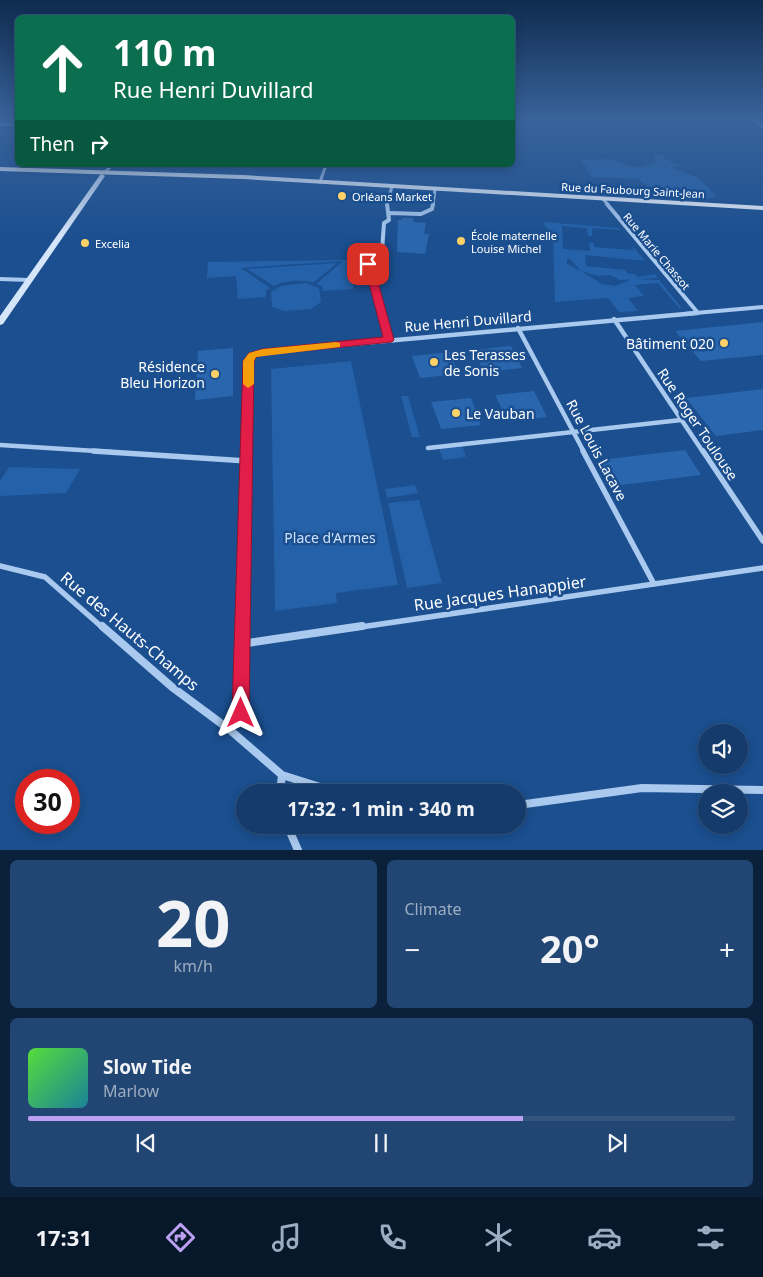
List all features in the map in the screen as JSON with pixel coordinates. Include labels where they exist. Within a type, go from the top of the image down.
[{"type":"main road","name":"Rue du Faubourg Saint-Jean","points":[[0,169],[232,177],[763,208]]},
{"type":"main road","name":"Rue du Faubourg Saint-Jean","points":[[20,170],[189,173],[232,177]]},
{"type":"main road","points":[[0,322],[75,216],[81,214],[110,172]]},
{"type":"street","points":[[320,182],[325,167]]},
{"type":"street","points":[[389,340],[368,264],[382,251],[384,223],[389,220],[390,213],[387,202],[392,186]]},
{"type":"street","points":[[390,213],[421,214],[432,209],[436,189]]},
{"type":"street","name":"Rue Marie Chassot","points":[[604,200],[698,313]]},
{"type":"street","points":[[0,279],[29,280]]},
{"type":"street","name":"Rue Henri Duvillard","points":[[247,461],[248,361],[252,355],[263,352],[389,340],[763,307]]},
{"type":"street","name":"Rue Roger Toulouse","points":[[614,319],[763,541]]},
{"type":"street","name":"Rue Louis Lacave","points":[[518,328],[654,584]]},
{"type":"street","points":[[428,448],[681,420]]},
{"type":"street","points":[[0,445],[247,461],[241,644],[241,713],[230,730]]},
{"type":"street","name":"Rue des Hauts-Champs","points":[[0,566],[45,577],[172,687],[230,730],[282,775],[311,784]]},
{"type":"street","name":"Rue Jacques Hanappier","points":[[241,644],[763,568]]},
{"type":"street","points":[[281,784],[282,775]]},
{"type":"street","points":[[526,804],[642,788],[763,790]]},
{"type":"street","points":[[290,834],[298,850]]},
{"type":"green space","points":[[611,159],[632,167],[641,167],[655,163],[655,159],[664,159],[680,165],[672,168],[699,178],[717,197],[685,199],[665,195],[638,179],[592,177],[581,160]]},
{"type":"green space","points":[[543,222],[619,228],[621,230],[592,228],[592,236],[588,236],[587,228],[562,226],[563,249],[590,251],[589,243],[594,243],[594,247],[633,250],[633,246],[645,261],[585,255],[586,266],[625,270],[628,274],[635,274],[637,277],[655,274],[658,278],[636,279],[659,280],[682,308],[679,308],[658,283],[635,285],[644,296],[628,298],[638,311],[619,312],[608,298],[555,302],[553,239]],"holes":[[[567,259],[570,259],[581,271],[598,276],[609,275],[620,280],[631,279],[616,286],[601,284],[567,264]]]},
{"type":"green space","points":[[355,260],[353,289],[323,291],[322,286],[316,284],[343,261],[241,268],[270,288],[266,291],[266,297],[238,299],[236,276],[207,278],[208,262]]},
{"type":"green space","points":[[337,263],[313,283],[294,281],[274,286],[247,269]]},
{"type":"green space","points":[[306,283],[319,288],[321,302],[311,309],[284,311],[272,307],[271,292],[281,286]]},
{"type":"green space","name":"Place d'Armes","points":[[351,361],[398,585],[336,593],[337,603],[275,611],[271,369]]},
{"type":"green space","points":[[401,396],[408,396],[420,437],[412,437]]},
{"type":"green space","points":[[462,445],[466,457],[443,460],[439,448]]},
{"type":"green space","points":[[9,467],[80,469],[66,493],[0,496],[0,481]]},
{"type":"green space","points":[[415,485],[418,493],[387,498],[385,489]]},
{"type":"green space","points":[[419,500],[442,583],[407,588],[388,503]]},
{"type":"building","points":[[402,218],[413,218],[414,222],[426,223],[424,234],[429,234],[425,254],[397,252],[398,220],[402,220]]},
{"type":"building","name":"Bâtiment 020","points":[[763,322],[763,355],[701,361],[675,331]]},
{"type":"building","name":"Les Terasses de Sonis","points":[[511,346],[522,368],[484,372],[473,350]]},
{"type":"building","name":"Résidence Bleu Horizon","points":[[233,348],[233,396],[195,400],[198,351]]},
{"type":"building","name":"Les Terasses de Sonis","points":[[450,352],[458,374],[420,378],[412,356]]},
{"type":"building","points":[[763,389],[763,430],[716,436],[686,398]]},
{"type":"building","points":[[534,391],[547,417],[508,422],[495,395]]},
{"type":"building","name":"Le Vauban","points":[[471,398],[481,425],[441,429],[431,402]]},
{"type":"building","points":[[685,450],[701,475],[614,486],[600,460]]},
{"type":"slow traffic","points":[[248,384],[248,361],[252,355],[263,352],[336,345]]},
{"type":"place","name":"Orléans Market","points":[[342,196]]},
{"type":"place","name":"École maternelle Louise Michel","points":[[461,241]]},
{"type":"place","name":"Excelia","points":[[85,243]]},
{"type":"place","name":"Bâtiment 020","points":[[724,343]]},
{"type":"place","name":"Les Terasses de Sonis","points":[[434,362]]},
{"type":"place","name":"Résidence Bleu Horizon","points":[[215,374]]},
{"type":"place","name":"Le Vauban","points":[[456,413]]},
{"type":"route","points":[[241,713],[248,361],[252,355],[263,352],[389,340],[368,264]]}]
